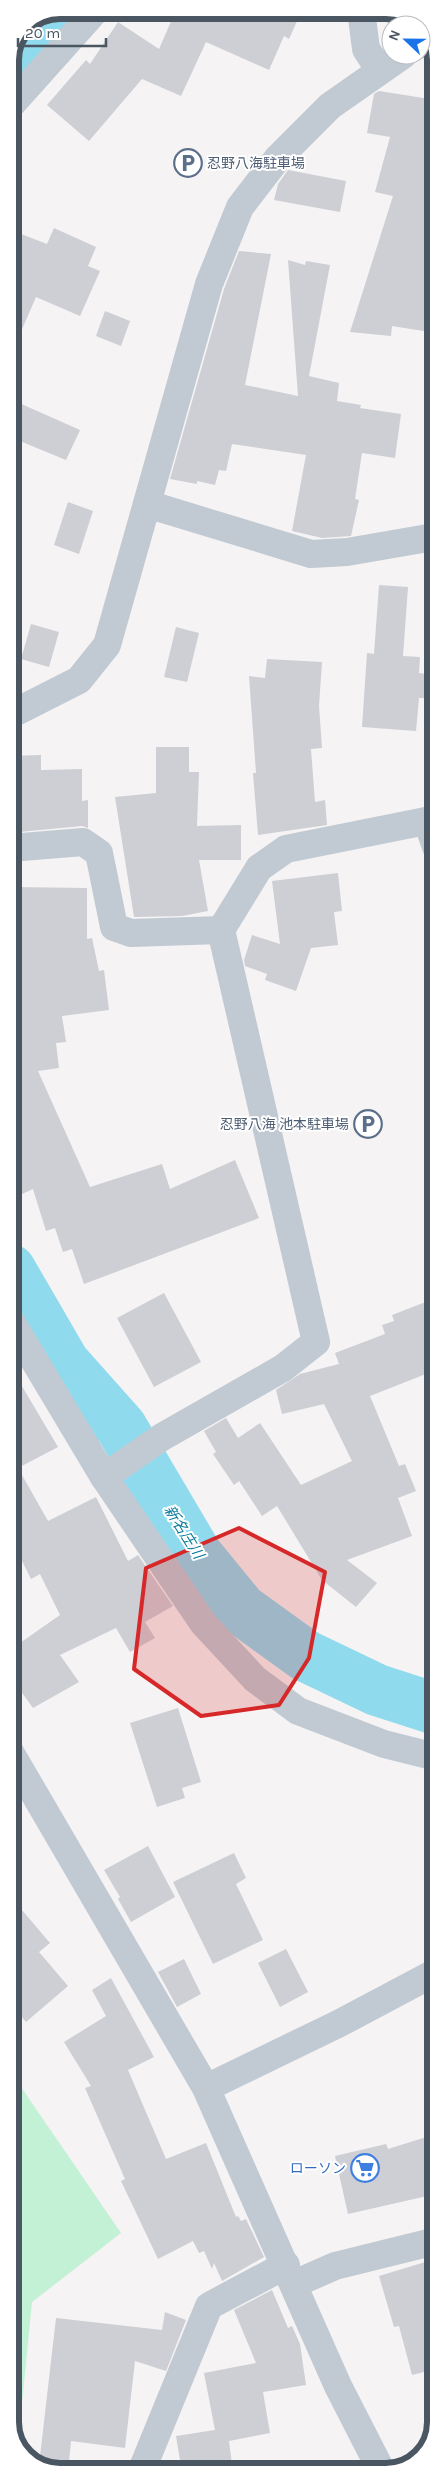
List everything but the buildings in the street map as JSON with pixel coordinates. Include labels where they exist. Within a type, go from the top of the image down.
[{"type":"street","points":[[19,96],[88,19]]},
{"type":"street","points":[[363,19],[366,49],[379,69]]},
{"type":"street","points":[[19,710],[79,680],[107,646],[210,284],[240,207],[277,159],[330,106],[386,65]]},
{"type":"street","points":[[147,504],[311,554],[347,552],[427,538]]},
{"type":"street","points":[[104,1477],[162,1437],[283,1368],[316,1342],[221,930],[259,868],[286,848],[427,821]]},
{"type":"street","points":[[19,847],[83,842],[99,853],[114,927],[131,933],[221,930]]},
{"type":"street","points":[[19,1335],[104,1477],[203,1623],[255,1679],[298,1711],[384,1744],[427,1755]]},
{"type":"street","points":[[19,1767],[206,2088],[338,2386],[377,2463]]},
{"type":"street","points":[[206,2088],[338,2024],[427,1977]]},
{"type":"street","points":[[146,2463],[209,2306],[290,2275],[427,2243]]},
{"type":"highlighted area","points":[[239,1528],[325,1572],[309,1658],[279,1705],[201,1716],[134,1669],[146,1568]]},
{"type":"green space","points":[[19,2084],[121,2233],[32,2302],[19,2430]]},
{"type":"waterway","name":"新名庄川","points":[[20,53],[46,21]]},
{"type":"waterway","name":"新名庄川","points":[[19,1286],[64,1363],[121,1427],[196,1554],[241,1609],[306,1656],[377,1690],[427,1706]]},
{"type":"place","name":"忍野八海駐車場","points":[[188,163]]},
{"type":"place","name":"忍野八海 池本駐車場","points":[[368,1124]]},
{"type":"place","name":"ローソン","points":[[365,2168]]}]
